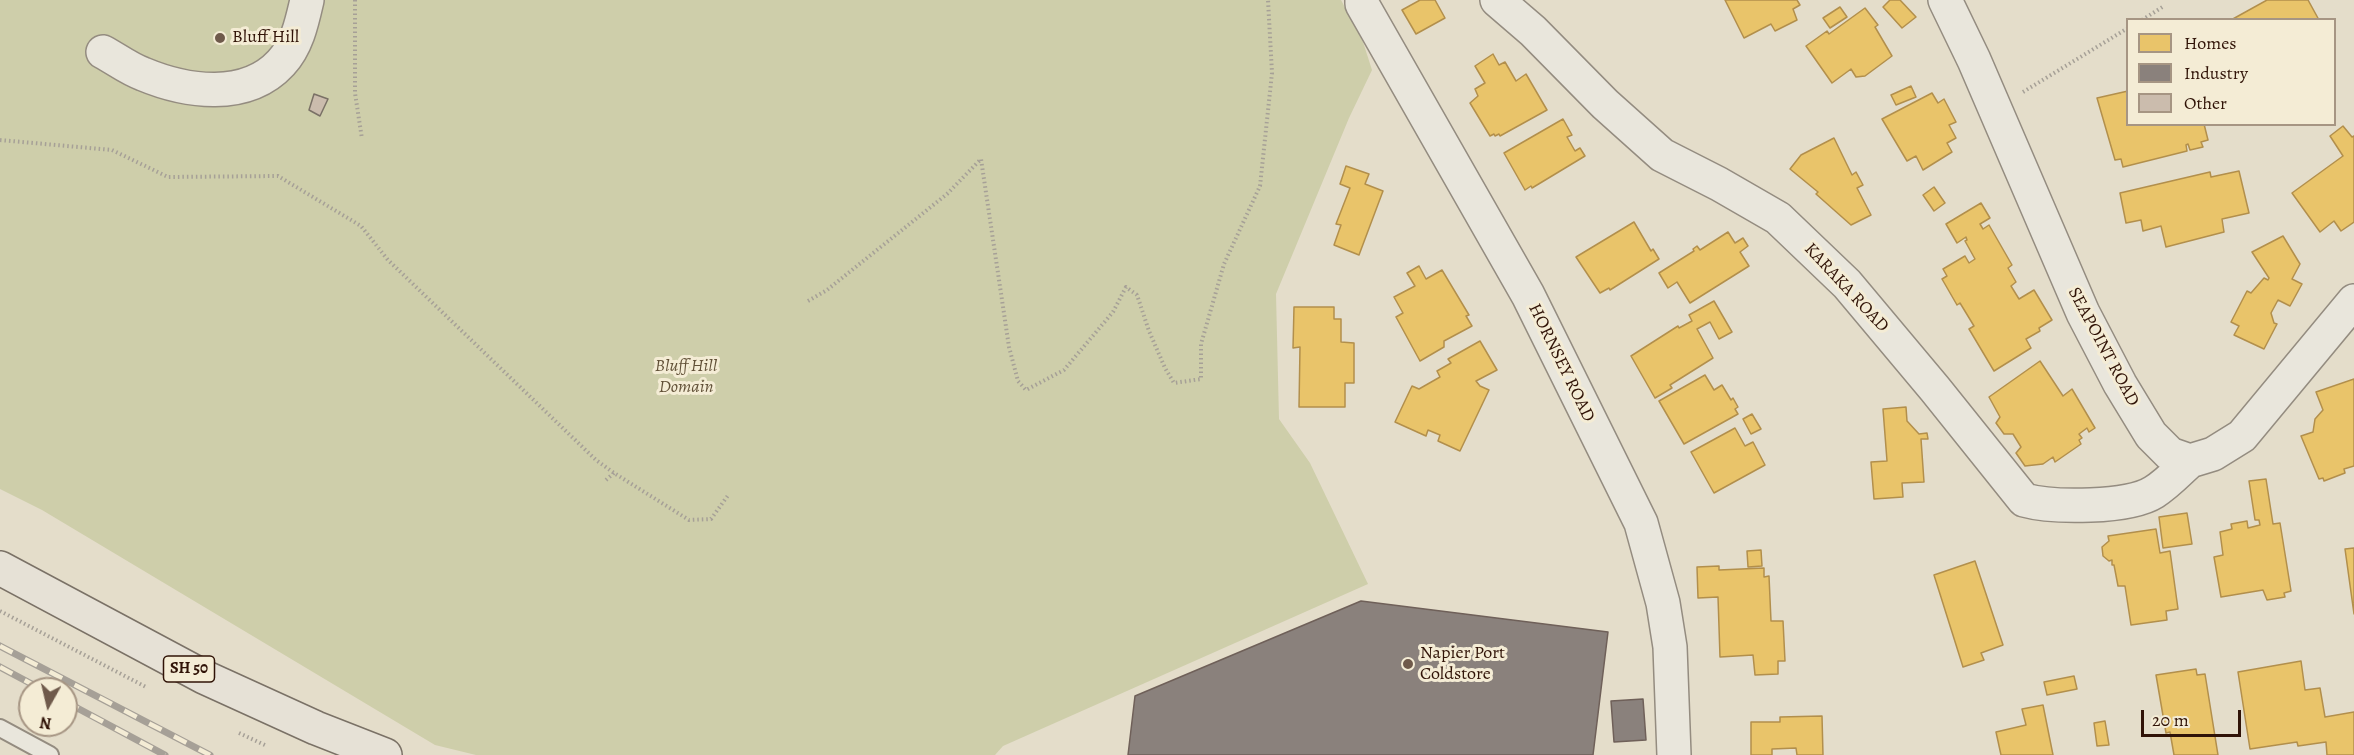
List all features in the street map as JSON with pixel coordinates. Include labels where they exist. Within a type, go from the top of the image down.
[{"type":"highway","name":"SH 50","points":[[0,568],[204,676],[316,728],[385,755]]},
{"type":"street","points":[[103,52],[141,74],[166,82],[193,88],[236,89],[260,79],[281,63],[300,29],[307,0]]},
{"type":"street","name":"HORNSEY ROAD","points":[[1362,0],[1362,4],[1393,60],[1528,295],[1641,523],[1656,574],[1670,647],[1674,755]]},
{"type":"street","name":"KARAKA ROAD","points":[[1497,0],[1533,31],[1605,104],[1662,155],[1779,218],[1847,284],[2024,500],[2038,504],[2081,506],[2137,499],[2154,492],[2190,461]]},
{"type":"street","name":"SEAPOINT ROAD","points":[[1945,0],[2083,313],[2120,384],[2151,435],[2170,454],[2190,461]]},
{"type":"street","points":[[2190,461],[2213,454],[2242,436],[2354,301]]},
{"type":"lane","points":[[0,728],[50,755]]},
{"type":"path","points":[[355,0],[355,93],[362,139]]},
{"type":"path","points":[[808,301],[827,290],[947,194],[981,159],[1009,347],[1018,381],[1026,390],[1064,370],[1113,312],[1126,287],[1137,295],[1149,331],[1174,383],[1201,379],[1201,344],[1224,264],[1260,186],[1272,73],[1268,0]]},
{"type":"path","points":[[2145,18],[2164,6]]},
{"type":"path","points":[[1995,109],[2126,29]]},
{"type":"path","points":[[0,140],[112,150],[168,177],[278,176],[361,226],[396,268],[596,460],[614,473],[689,520],[711,519],[729,494]]},
{"type":"path","points":[[606,480],[614,473]]},
{"type":"green space","name":"Bluff Hill Domain","points":[[0,0],[1341,0],[1363,42],[1372,70],[1349,118],[1276,294],[1279,419],[1310,463],[1368,584],[1003,746],[995,755],[476,755],[435,745],[42,510],[0,489]]},
{"type":"building: Homes","points":[[1420,0],[1435,0],[1445,18],[1416,34],[1402,10]]},
{"type":"building: Homes","points":[[1725,0],[1797,0],[1800,5],[1793,9],[1797,20],[1775,31],[1771,24],[1744,38]]},
{"type":"building: Homes","points":[[1890,0],[1900,0],[1916,17],[1902,28],[1883,7]]},
{"type":"building: Homes","points":[[2267,0],[2308,0],[2318,18],[2235,18]]},
{"type":"building: Homes","points":[[1840,7],[1847,17],[1830,28],[1823,18]]},
{"type":"building: Homes","points":[[1865,8],[1878,25],[1875,27],[1892,56],[1865,76],[1856,77],[1851,69],[1832,83],[1806,46],[1827,31],[1829,34]]},
{"type":"building: Homes","points":[[1493,54],[1499,65],[1505,62],[1516,81],[1526,74],[1547,110],[1500,136],[1494,134],[1490,136],[1470,103],[1478,96],[1475,89],[1485,83],[1475,66]]},
{"type":"building: Homes","points":[[1911,86],[1916,97],[1896,105],[1891,95]]},
{"type":"building: Homes","points":[[2126,91],[2126,126],[2204,126],[2208,140],[2201,142],[2203,147],[2190,150],[2188,144],[2186,145],[2187,151],[2123,167],[2121,159],[2115,160],[2097,98]]},
{"type":"building: Homes","points":[[1932,93],[1938,103],[1944,99],[1956,122],[1949,125],[1956,138],[1947,143],[1952,152],[1923,170],[1916,156],[1907,161],[1882,119]]},
{"type":"building: Homes","points":[[1563,119],[1572,135],[1567,137],[1575,151],[1580,148],[1585,156],[1525,190],[1504,153]]},
{"type":"building: Homes","points":[[2343,126],[2352,137],[2354,136],[2354,222],[2341,231],[2334,221],[2320,232],[2292,193],[2343,156],[2330,136]]},
{"type":"building: Homes","points":[[1834,138],[1852,175],[1856,172],[1863,185],[1857,188],[1871,215],[1851,225],[1816,194],[1818,192],[1790,169],[1801,155]]},
{"type":"building: Homes","points":[[1346,166],[1369,174],[1365,184],[1383,191],[1359,255],[1334,245],[1341,225],[1336,224],[1350,188],[1340,184]]},
{"type":"building: Homes","points":[[2239,171],[2249,213],[2222,219],[2224,232],[2166,247],[2161,226],[2143,231],[2141,220],[2126,223],[2120,193],[2210,172],[2211,177]]},
{"type":"building: Homes","points":[[1934,187],[1945,203],[1934,211],[1923,195]]},
{"type":"building: Homes","points":[[1981,203],[1990,218],[1980,224],[1983,229],[1989,225],[2012,265],[2008,268],[2016,282],[2011,286],[2019,299],[2034,290],[2052,320],[2039,328],[2040,331],[2026,339],[2031,348],[1994,371],[1969,329],[1974,326],[1960,303],[1957,305],[1942,279],[1947,276],[1943,269],[1965,256],[1969,263],[1975,259],[1965,241],[1966,237],[1957,243],[1946,224]]},
{"type":"building: Homes","points":[[1634,222],[1651,251],[1653,249],[1659,259],[1610,290],[1609,288],[1600,293],[1576,257]]},
{"type":"building: Homes","points":[[1728,232],[1735,243],[1743,238],[1748,246],[1740,252],[1749,266],[1690,303],[1677,282],[1668,288],[1659,273],[1694,251],[1693,249],[1697,246],[1700,250]]},
{"type":"building: Homes","points":[[2283,236],[2300,264],[2292,279],[2302,284],[2290,306],[2278,300],[2271,313],[2274,323],[2277,324],[2264,349],[2234,335],[2239,326],[2231,322],[2247,291],[2251,293],[2264,278],[2268,280],[2269,278],[2252,252]]},
{"type":"building: Homes","points":[[1419,266],[1426,279],[1442,270],[1469,315],[1466,316],[1472,326],[1444,341],[1444,347],[1420,361],[1396,317],[1403,313],[1394,297],[1415,286],[1407,273]]},
{"type":"building: Homes","points":[[1714,301],[1732,332],[1719,339],[1710,322],[1697,329],[1713,358],[1670,385],[1672,388],[1655,398],[1631,356],[1678,326],[1679,328],[1692,321],[1689,315]]},
{"type":"building: Homes","points":[[1294,307],[1334,307],[1334,319],[1341,319],[1341,342],[1354,343],[1354,383],[1345,383],[1345,407],[1299,407],[1300,347],[1293,348]]},
{"type":"building: Homes","points":[[1480,341],[1497,370],[1476,381],[1480,386],[1489,390],[1460,451],[1438,441],[1440,435],[1428,430],[1426,436],[1395,422],[1412,386],[1419,389],[1440,377],[1437,371],[1451,363],[1448,359]]},
{"type":"building: Homes","points":[[2040,361],[2063,396],[2072,389],[2095,428],[2089,432],[2087,428],[2079,434],[2082,438],[2079,440],[2081,444],[2055,462],[2053,457],[2043,464],[2025,466],[2016,453],[2021,447],[2013,434],[2004,434],[1996,423],[2000,417],[1989,397]]},
{"type":"building: Homes","points":[[1705,375],[1714,390],[1722,385],[1731,400],[1733,398],[1738,407],[1735,409],[1738,414],[1684,444],[1659,401]]},
{"type":"building: Homes","points":[[2354,379],[2354,466],[2344,469],[2345,473],[2324,481],[2323,478],[2319,479],[2301,436],[2313,432],[2315,419],[2323,410],[2316,392]]},
{"type":"building: Homes","points":[[1906,407],[1907,421],[1919,434],[1927,433],[1928,439],[1921,439],[1924,482],[1902,483],[1903,497],[1874,499],[1871,462],[1887,461],[1883,409]]},
{"type":"building: Homes","points":[[1752,414],[1761,429],[1751,434],[1743,419]]},
{"type":"building: Homes","points":[[1735,428],[1745,446],[1753,442],[1765,465],[1714,493],[1691,452]]},
{"type":"building: Homes","points":[[2266,479],[2273,524],[2280,523],[2291,591],[2284,593],[2285,597],[2267,600],[2263,590],[2221,597],[2214,557],[2223,555],[2220,532],[2232,529],[2231,524],[2247,521],[2248,528],[2260,525],[2259,520],[2255,520],[2249,481]]},
{"type":"building: Homes","points":[[2187,513],[2192,544],[2163,548],[2159,517]]},
{"type":"building: Homes","points":[[2156,529],[2160,553],[2170,551],[2178,609],[2166,611],[2167,620],[2131,625],[2125,586],[2118,586],[2112,560],[2109,561],[2103,556],[2102,547],[2109,541],[2108,536]]},
{"type":"building: Homes","points":[[2354,548],[2354,614],[2345,549]]},
{"type":"building: Homes","points":[[1761,550],[1762,566],[1748,567],[1747,551]]},
{"type":"building: Homes","points":[[1975,561],[2003,645],[1981,653],[1984,660],[1963,667],[1934,575]]},
{"type":"building: Homes","points":[[1719,566],[1719,570],[1764,568],[1764,577],[1769,576],[1771,621],[1783,621],[1785,661],[1778,661],[1778,674],[1755,675],[1753,655],[1720,657],[1718,597],[1698,598],[1697,567]]},
{"type":"building: Homes","points":[[2301,661],[2305,690],[2320,688],[2325,717],[2354,712],[2354,755],[2327,755],[2326,742],[2298,746],[2297,742],[2250,749],[2238,672]]},
{"type":"building: Homes","points":[[2196,669],[2197,675],[2205,674],[2218,755],[2174,755],[2170,732],[2166,733],[2156,675]]},
{"type":"building: Homes","points":[[2074,676],[2077,689],[2047,695],[2044,682]]},
{"type":"building: Homes","points":[[2043,705],[2053,755],[2001,755],[1996,732],[2026,725],[2022,709]]},
{"type":"building: Homes","points":[[1822,716],[1823,755],[1797,755],[1796,748],[1772,749],[1772,755],[1751,755],[1751,722],[1780,722],[1780,717]]},
{"type":"building: Homes","points":[[2105,721],[2109,745],[2097,746],[2094,723]]},
{"type":"building: Industry","name":"Napier Port Coldstore","points":[[1361,601],[1608,632],[1593,755],[1128,755],[1135,696]]},
{"type":"building: Industry","points":[[1643,699],[1646,740],[1614,742],[1611,701]]},
{"type":"building: Other","points":[[314,94],[328,99],[320,116],[309,110]]},
{"type":"railway","points":[[0,646],[210,755]]},
{"type":"railway","points":[[0,667],[19,677]]},
{"type":"railway","points":[[78,708],[165,755]]},
{"type":"place","name":"Bluff Hill","points":[[220,38]]},
{"type":"place","name":"Napier Port Coldstore","points":[[1408,664]]}]
